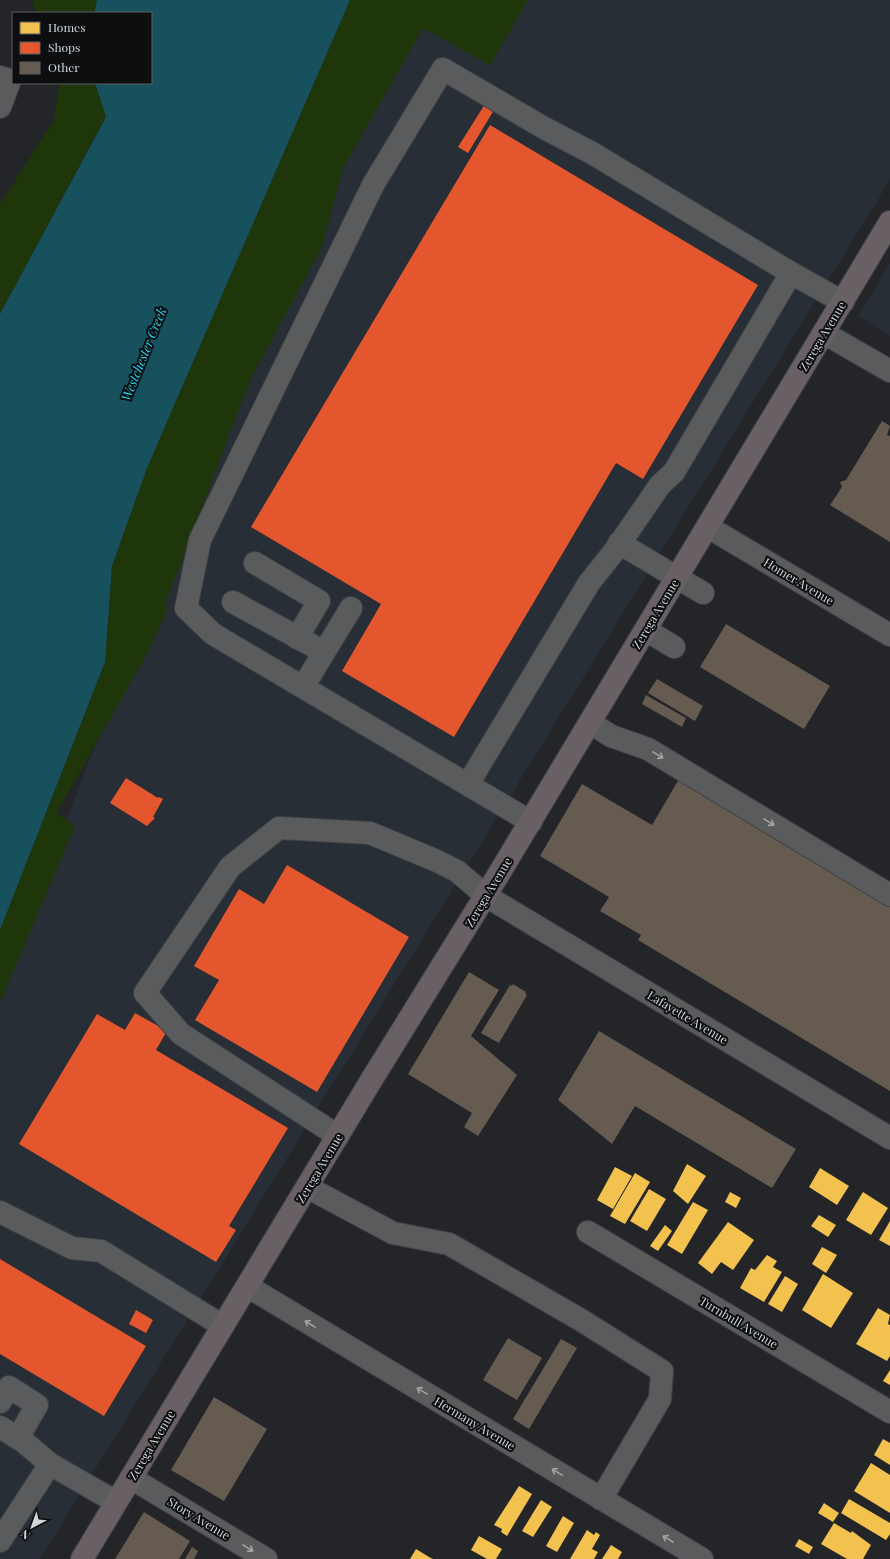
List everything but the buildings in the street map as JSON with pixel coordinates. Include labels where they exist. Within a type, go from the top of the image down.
[{"type":"main road","name":"Zerega Avenue","points":[[82,1559],[338,1136],[531,822],[890,222]]},
{"type":"street","points":[[531,822],[213,634],[186,608],[200,540],[373,185],[443,69],[592,153],[791,273],[843,302]]},
{"type":"street","points":[[0,77],[10,80],[0,107]]},
{"type":"street","points":[[468,784],[589,582],[660,485],[674,472],[791,273]]},
{"type":"street","points":[[824,333],[890,371]]},
{"type":"street","name":"Homer Avenue","points":[[708,527],[890,635]]},
{"type":"street","points":[[619,543],[703,593]]},
{"type":"street","points":[[255,563],[319,601],[298,638]]},
{"type":"street","points":[[233,602],[324,652]]},
{"type":"street","points":[[302,687],[352,608]]},
{"type":"street","points":[[646,630],[674,647]]},
{"type":"street","points":[[590,723],[622,741],[648,749],[890,895]]},
{"type":"street","name":"Lafayette Avenue","points":[[338,1136],[181,1034],[145,993],[230,867],[279,828],[370,834],[437,860],[457,871],[486,896],[890,1138]]},
{"type":"street","points":[[307,1187],[393,1232],[449,1244],[581,1320],[662,1371],[660,1399],[601,1499]]},
{"type":"street","points":[[0,1212],[72,1248],[101,1251],[223,1326]]},
{"type":"street","name":"Turnbull Avenue","points":[[588,1232],[890,1412]]},
{"type":"street","name":"Hermany Avenue","points":[[247,1286],[702,1559]]},
{"type":"street","points":[[0,1402],[9,1387],[37,1405],[18,1438]]},
{"type":"street","points":[[0,1427],[18,1438],[50,1464],[116,1502]]},
{"type":"street","points":[[0,1541],[50,1464]]},
{"type":"street","name":"Story Avenue","points":[[131,1478],[266,1559]]},
{"type":"shaded area","points":[[388,0],[890,0],[890,180],[40,1559],[0,1559],[0,992],[373,25]]},
{"type":"shaded area","points":[[890,263],[890,336],[858,316]]},
{"type":"green space","points":[[32,0],[97,0],[94,12],[36,12]]},
{"type":"green space","points":[[350,0],[528,0],[490,65],[423,28],[344,166],[321,249],[251,378],[166,601],[167,611],[147,654],[57,812],[75,826],[0,1003],[0,930],[105,662],[112,566],[147,468]]},
{"type":"green space","points":[[59,84],[95,84],[106,116],[0,314],[0,204],[54,120]]},
{"type":"water","name":"Westchester Creek","points":[[97,0],[350,0],[147,468],[112,566],[105,662],[0,930],[0,314],[106,117],[95,84],[152,84],[152,12],[94,12]]}]
